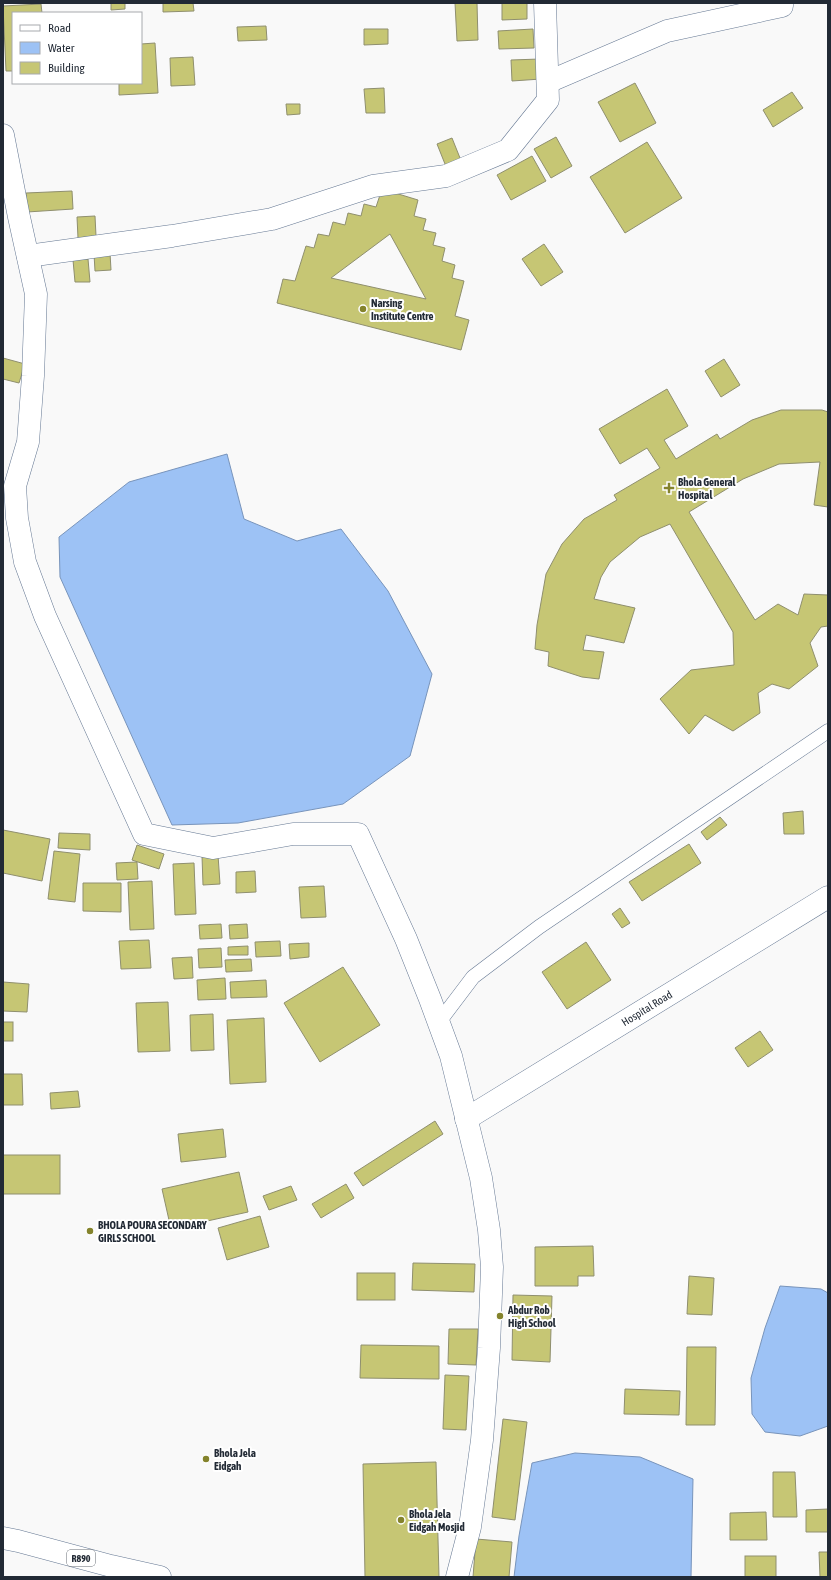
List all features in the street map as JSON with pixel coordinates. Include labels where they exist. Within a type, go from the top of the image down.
[{"type":"street","points":[[28,256],[172,236],[272,219],[374,186],[446,176],[508,150],[548,100],[545,3]]},
{"type":"street","points":[[548,82],[667,31],[782,6],[782,3]]},
{"type":"street","points":[[3,135],[18,217],[36,294],[33,376],[28,442],[15,486],[17,518],[24,562],[45,616],[144,834],[213,848],[293,834],[358,834],[406,939],[451,1056],[481,1178],[489,1230],[492,1267],[489,1348],[482,1440],[470,1527],[457,1577]]},
{"type":"street","name":"Hospital Road","points":[[466,1119],[828,897]]},
{"type":"street","name":"R890","points":[[3,1538],[160,1577]]},
{"type":"lane","points":[[439,1022],[473,977],[539,927],[828,731]]},
{"type":"water","points":[[227,454],[244,519],[297,541],[341,529],[388,591],[432,674],[410,756],[343,804],[238,823],[172,825],[60,577],[59,537],[129,482]]},
{"type":"water","points":[[780,1286],[821,1289],[828,1293],[828,1426],[800,1436],[765,1432],[752,1414],[751,1378],[765,1328]]},
{"type":"water","points":[[575,1453],[640,1457],[693,1479],[691,1577],[514,1577],[519,1536],[532,1463]]},
{"type":"building","points":[[111,3],[125,3],[125,9],[111,10]]},
{"type":"building","points":[[163,3],[193,3],[194,11],[163,12]]},
{"type":"building","points":[[455,3],[477,3],[478,40],[457,41]]},
{"type":"building","points":[[502,3],[527,3],[527,19],[502,20]]},
{"type":"building","points":[[41,4],[42,12],[12,12],[12,71],[6,71],[3,6]]},
{"type":"building","points":[[266,26],[267,40],[238,41],[237,27]]},
{"type":"building","points":[[364,29],[388,29],[388,44],[364,45]]},
{"type":"building","points":[[533,29],[534,48],[499,49],[498,31]]},
{"type":"building","points":[[155,43],[158,93],[119,95],[119,84],[142,84],[142,44]]},
{"type":"building","points":[[193,57],[195,85],[171,86],[170,58]]},
{"type":"building","points":[[540,59],[541,79],[512,81],[511,60]]},
{"type":"building","points":[[635,83],[656,123],[620,142],[598,102]]},
{"type":"building","points":[[384,88],[385,113],[366,113],[364,89]]},
{"type":"building","points":[[792,92],[803,108],[773,127],[763,110]]},
{"type":"building","points":[[286,104],[300,104],[300,114],[287,115]]},
{"type":"building","points":[[556,137],[572,166],[551,178],[534,149]]},
{"type":"building","points":[[452,138],[462,163],[447,169],[437,144]]},
{"type":"building","points":[[647,142],[682,198],[625,233],[590,177]]},
{"type":"building","points":[[532,156],[546,181],[511,200],[497,175]]},
{"type":"building","points":[[382,189],[418,200],[414,216],[426,219],[423,230],[436,233],[433,245],[445,248],[442,261],[455,265],[452,278],[464,281],[455,316],[469,320],[461,350],[277,303],[283,279],[295,281],[306,246],[314,248],[318,234],[329,236],[333,222],[345,225],[348,213],[361,216],[364,204],[376,207]],"holes":[[[390,234],[426,299],[331,278]]]},
{"type":"building","points":[[72,191],[73,209],[27,212],[26,193]]},
{"type":"building","points":[[95,216],[96,236],[78,238],[77,217]]},
{"type":"building","points":[[544,244],[563,272],[541,286],[522,259]]},
{"type":"building","points":[[110,253],[111,270],[95,271],[94,254]]},
{"type":"building","points":[[88,259],[90,282],[75,282],[73,260]]},
{"type":"building","points":[[3,358],[25,364],[19,383],[3,379]]},
{"type":"building","points":[[724,359],[740,385],[721,397],[705,371]]},
{"type":"building","points":[[667,389],[688,426],[664,440],[676,459],[717,434],[720,439],[752,420],[781,410],[822,410],[828,412],[828,507],[814,505],[820,462],[779,464],[743,479],[689,512],[755,620],[778,604],[798,615],[804,594],[828,595],[828,626],[821,627],[810,643],[818,666],[789,689],[772,684],[758,693],[760,713],[733,731],[705,715],[689,734],[660,699],[691,670],[734,665],[733,632],[670,524],[640,537],[610,562],[601,577],[594,599],[635,608],[624,643],[586,635],[583,650],[604,652],[599,679],[582,677],[548,666],[549,652],[535,649],[537,625],[546,574],[562,544],[584,519],[617,500],[614,495],[660,468],[647,448],[620,464],[599,429]]},
{"type":"building","points":[[803,811],[804,834],[784,834],[783,813]]},
{"type":"building","points":[[720,817],[727,825],[707,840],[701,832]]},
{"type":"building","points":[[3,830],[50,839],[42,881],[3,873]]},
{"type":"building","points":[[59,833],[90,834],[90,850],[58,848]]},
{"type":"building","points":[[689,844],[701,863],[642,901],[629,882]]},
{"type":"building","points":[[137,845],[164,854],[159,869],[132,860]]},
{"type":"building","points":[[54,851],[80,854],[75,902],[48,899]]},
{"type":"building","points":[[218,855],[220,884],[203,885],[202,856]]},
{"type":"building","points":[[137,862],[138,879],[117,880],[116,863]]},
{"type":"building","points":[[194,863],[196,914],[175,915],[173,864]]},
{"type":"building","points":[[255,871],[256,892],[236,893],[236,872]]},
{"type":"building","points":[[152,881],[154,929],[130,930],[128,882]]},
{"type":"building","points":[[83,883],[121,883],[121,912],[83,911]]},
{"type":"building","points":[[324,886],[326,917],[301,918],[299,887]]},
{"type":"building","points":[[620,908],[630,923],[622,928],[612,914]]},
{"type":"building","points":[[221,924],[222,938],[200,939],[199,925]]},
{"type":"building","points":[[247,924],[248,938],[230,939],[229,925]]},
{"type":"building","points":[[149,940],[151,968],[121,969],[119,941]]},
{"type":"building","points":[[280,941],[281,956],[256,957],[255,942]]},
{"type":"building","points":[[586,942],[611,980],[567,1009],[542,972]]},
{"type":"building","points":[[309,943],[309,957],[290,959],[289,944]]},
{"type":"building","points":[[248,946],[248,955],[228,955],[228,947]]},
{"type":"building","points":[[221,948],[222,967],[199,968],[198,949]]},
{"type":"building","points":[[192,957],[193,978],[174,979],[172,958]]},
{"type":"building","points":[[251,959],[252,971],[226,972],[225,960]]},
{"type":"building","points":[[343,967],[380,1025],[320,1062],[284,1003]]},
{"type":"building","points":[[225,978],[226,999],[198,1000],[197,980]]},
{"type":"building","points":[[266,980],[267,997],[231,998],[230,982]]},
{"type":"building","points":[[3,982],[29,984],[27,1012],[3,1011]]},
{"type":"building","points":[[168,1002],[170,1051],[138,1052],[136,1003]]},
{"type":"building","points":[[213,1014],[214,1050],[191,1051],[190,1015]]},
{"type":"building","points":[[264,1018],[266,1082],[230,1084],[227,1020]]},
{"type":"building","points":[[3,1022],[13,1022],[13,1041],[3,1041]]},
{"type":"building","points":[[760,1031],[773,1050],[748,1067],[735,1048]]},
{"type":"building","points":[[3,1074],[22,1074],[23,1105],[3,1105]]},
{"type":"building","points":[[78,1091],[80,1107],[51,1109],[50,1093]]},
{"type":"building","points":[[435,1121],[443,1134],[363,1186],[354,1173]]},
{"type":"building","points":[[223,1129],[226,1157],[181,1162],[178,1134]]},
{"type":"building","points":[[3,1155],[60,1155],[60,1194],[3,1194]]},
{"type":"building","points":[[239,1172],[248,1212],[171,1229],[162,1189]]},
{"type":"building","points":[[346,1184],[354,1198],[321,1218],[312,1204]]},
{"type":"building","points":[[291,1186],[297,1200],[269,1210],[263,1196]]},
{"type":"building","points":[[260,1216],[269,1247],[227,1260],[218,1228]]},
{"type":"building","points":[[593,1246],[594,1276],[578,1276],[578,1286],[535,1286],[535,1247]]},
{"type":"building","points":[[413,1263],[475,1264],[474,1292],[412,1290]]},
{"type":"building","points":[[357,1273],[395,1273],[395,1300],[357,1300]]},
{"type":"building","points":[[689,1276],[714,1278],[712,1315],[687,1314]]},
{"type":"building","points":[[513,1295],[552,1296],[550,1362],[512,1360]]},
{"type":"building","points":[[449,1329],[478,1329],[476,1365],[448,1364]]},
{"type":"building","points":[[361,1345],[439,1346],[439,1379],[360,1378]]},
{"type":"building","points":[[687,1347],[716,1347],[715,1425],[686,1425]]},
{"type":"building","points":[[445,1375],[469,1376],[466,1430],[443,1429]]},
{"type":"building","points":[[625,1389],[680,1391],[679,1415],[624,1414]]},
{"type":"building","points":[[503,1419],[527,1422],[515,1520],[492,1517]]},
{"type":"building","name":"Bhola Jela Eidgah Mosjid","points":[[436,1462],[439,1577],[365,1577],[363,1464]]},
{"type":"building","points":[[773,1472],[795,1472],[797,1517],[773,1517]]},
{"type":"building","points":[[828,1509],[828,1532],[806,1532],[806,1510]]},
{"type":"building","points":[[766,1512],[767,1540],[730,1540],[730,1513]]},
{"type":"building","points":[[476,1539],[512,1542],[509,1577],[473,1577]]},
{"type":"building","points":[[819,1552],[828,1552],[828,1577],[820,1577]]},
{"type":"building","points":[[745,1556],[776,1556],[776,1577],[745,1577]]},
{"type":"place","name":"Narsing Institute Centre","points":[[363,309]]},
{"type":"place","name":"Bhola General Hospital","points":[[669,488]]},
{"type":"place","name":"BHOLA POURA SECONDARY GIRLS SCHOOL","points":[[90,1231]]},
{"type":"place","name":"Abdur Rob High School","points":[[500,1316]]},
{"type":"place","name":"Bhola Jela Eidgah","points":[[206,1459]]},
{"type":"place","name":"Bhola Jela Eidgah Mosjid","points":[[401,1520]]}]
